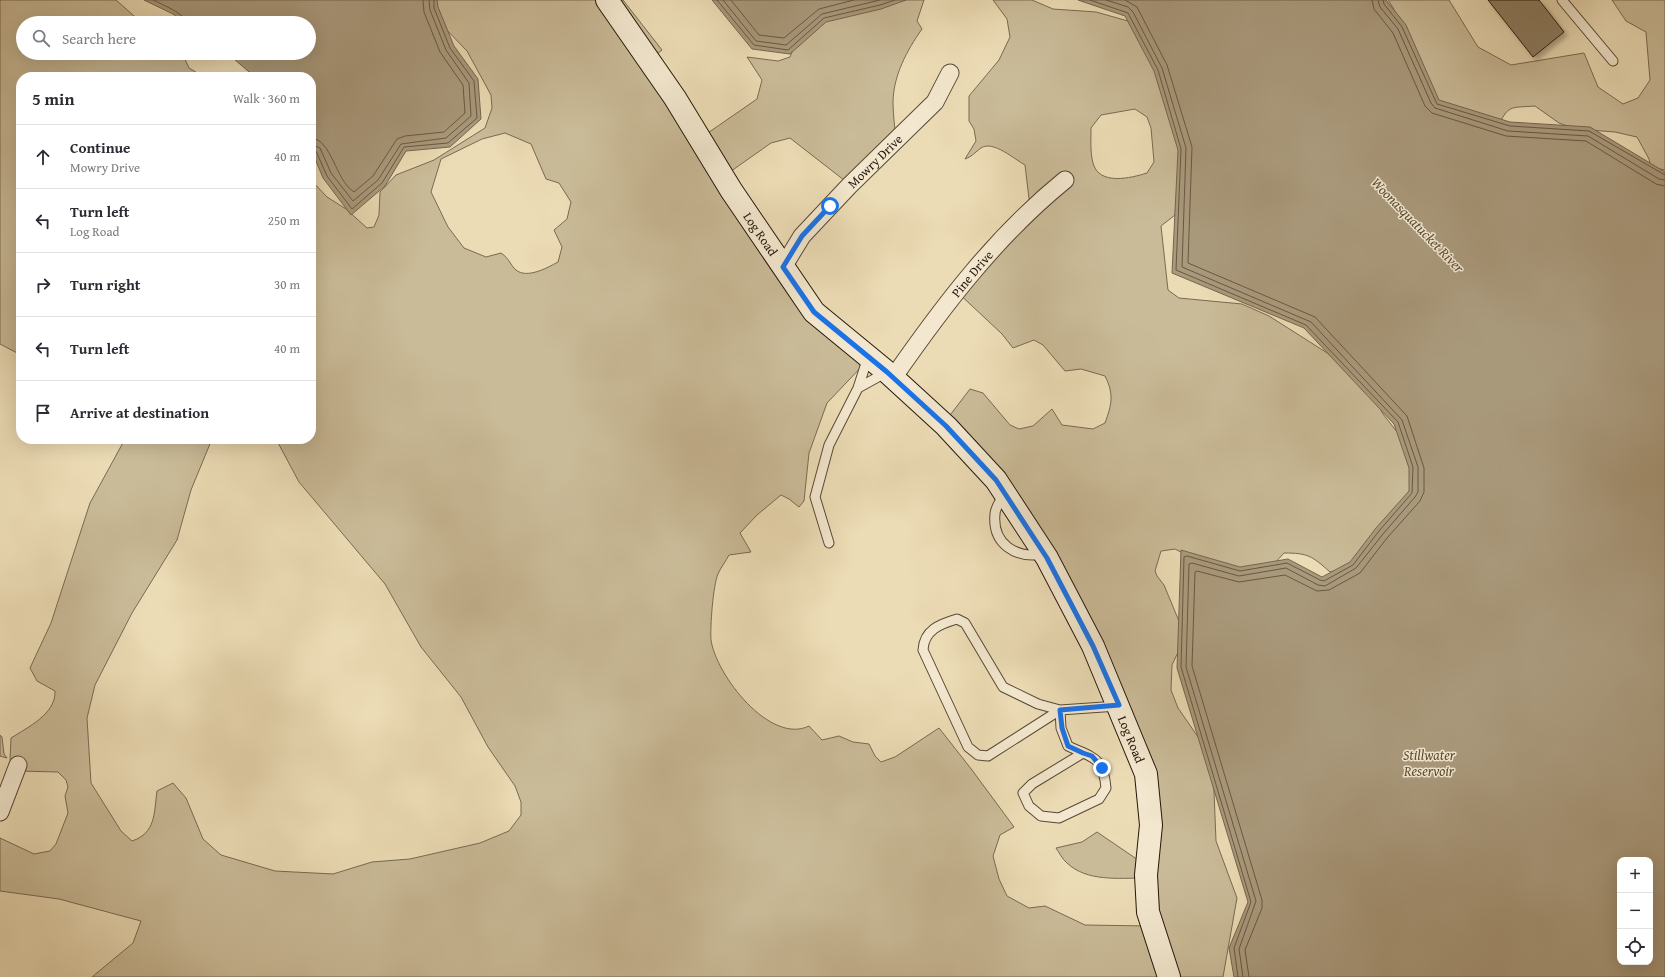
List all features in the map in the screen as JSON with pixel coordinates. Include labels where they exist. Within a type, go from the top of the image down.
[{"type":"street","name":"Log Road","points":[[607,0],[675,98],[731,190],[814,312],[890,375],[946,426],[996,480],[1045,554],[1093,646],[1119,705],[1146,774],[1151,825],[1146,875],[1148,912],[1169,977]]},
{"type":"street","name":"Mowry Drive","points":[[783,267],[802,236],[849,186],[935,102],[950,73]]},
{"type":"street","name":"Pine Drive","points":[[890,375],[982,259],[1041,200],[1065,180]]},
{"type":"street","points":[[0,812],[18,765]]},
{"type":"lane","points":[[1562,0],[1613,61]]},
{"type":"lane","points":[[829,543],[814,497],[829,445],[858,388],[868,357]]},
{"type":"lane","points":[[858,388],[890,375]]},
{"type":"lane","points":[[1004,493],[994,513],[997,530],[1004,544],[1016,553],[1030,556],[1045,554]]},
{"type":"lane","points":[[1060,710],[988,756],[978,755],[968,747],[923,650],[924,641],[928,633],[942,623],[957,619],[965,623],[1002,687],[1038,704],[1060,710],[1119,705]]},
{"type":"lane","points":[[1060,710],[1062,728],[1068,746],[1092,756],[1102,768],[1106,788],[1099,799],[1058,818],[1041,816],[1029,806],[1023,793],[1032,784],[1083,753]]},
{"type":"shaded area","points":[[0,0],[116,0],[134,16],[16,16],[16,60],[185,60],[189,68],[196,72],[16,72],[16,352],[0,344]]},
{"type":"shaded area","points":[[430,0],[623,0],[662,50],[651,59],[702,137],[757,99],[762,80],[747,57],[778,61],[790,57],[798,37],[864,0],[924,0],[917,21],[922,29],[906,55],[895,83],[893,103],[896,140],[849,184],[790,138],[771,143],[727,174],[725,178],[866,362],[827,403],[809,453],[804,501],[799,507],[781,495],[757,515],[740,533],[751,552],[729,555],[718,574],[712,607],[711,640],[715,655],[734,688],[747,703],[762,716],[778,726],[794,729],[809,726],[822,740],[839,736],[853,742],[869,744],[875,756],[881,762],[895,757],[939,728],[1014,827],[1000,835],[993,856],[999,879],[1007,896],[1029,908],[1045,906],[1085,925],[1148,926],[1145,878],[1104,878],[1084,873],[1067,863],[1056,848],[1082,842],[1097,832],[1144,864],[1145,784],[1047,562],[941,427],[970,389],[983,393],[1010,425],[1019,429],[1033,426],[1052,409],[1062,425],[1093,429],[1105,423],[1109,410],[1111,394],[1105,376],[1081,369],[1065,371],[1043,345],[1034,340],[1013,348],[1002,334],[955,290],[1030,207],[1025,165],[1003,151],[991,146],[981,148],[972,156],[965,159],[976,141],[974,129],[969,121],[969,96],[999,60],[1010,37],[1007,19],[993,0],[1032,0],[1053,9],[1096,12],[1128,21],[1184,90],[1175,215],[1161,226],[1168,290],[1179,298],[1242,304],[1269,316],[1354,370],[1367,384],[1383,414],[1426,469],[1355,566],[1330,572],[1319,562],[1309,556],[1284,553],[1274,564],[1221,573],[1175,549],[1161,551],[1155,571],[1164,585],[1181,626],[1180,648],[1172,665],[1171,690],[1178,708],[1205,747],[1213,767],[1216,841],[1237,898],[1223,977],[92,977],[133,943],[141,921],[59,899],[0,891],[0,838],[34,854],[50,851],[56,844],[68,813],[65,796],[68,787],[66,780],[58,772],[17,771],[10,760],[11,738],[40,719],[51,706],[54,699],[55,691],[37,681],[30,668],[51,623],[90,503],[122,444],[210,444],[191,490],[177,540],[132,613],[95,685],[87,718],[91,783],[121,831],[132,841],[146,833],[150,827],[154,814],[157,791],[173,783],[186,798],[203,839],[221,855],[275,871],[333,874],[372,862],[410,859],[480,843],[509,831],[521,815],[521,802],[515,786],[488,747],[461,697],[421,647],[385,584],[299,482],[279,444],[316,444],[316,185],[327,197],[346,209],[367,228],[374,227],[379,215],[380,192],[396,175],[434,160],[485,128],[492,108],[491,95],[467,51],[442,25]],"holes":[[[1135,109],[1147,117],[1151,128],[1154,162],[1147,173],[1133,177],[1109,178],[1096,170],[1092,159],[1091,128],[1101,115]],[[505,133],[531,144],[546,179],[559,183],[571,202],[567,219],[554,230],[562,247],[558,262],[543,270],[526,273],[516,270],[501,253],[486,257],[464,248],[448,227],[431,192],[441,159],[482,139]]]},
{"type":"shaded area","points":[[1388,0],[1449,0],[1478,47],[1511,65],[1584,53],[1598,87],[1623,104],[1638,98],[1650,80],[1646,32],[1626,21],[1612,0],[1665,0],[1665,170],[1651,167],[1649,159],[1637,137],[1615,132],[1576,129],[1559,123],[1535,106],[1520,107],[1507,111],[1497,129],[1416,95],[1410,58],[1404,34],[1395,11]]},
{"type":"shaded area","points":[[0,735],[2,737],[4,754],[7,758],[0,756]]},
{"type":"water","points":[[144,0],[437,0],[438,7],[454,46],[478,79],[481,119],[450,147],[406,151],[385,186],[351,215],[323,178],[316,161],[316,72],[249,72],[235,60],[316,60],[316,16],[176,16]]},
{"type":"water","points":[[712,0],[906,0],[881,9],[826,22],[790,54],[752,49]]},
{"type":"water","name":"Stillwater Reservoir","points":[[1078,0],[1386,0],[1406,25],[1439,100],[1510,122],[1590,127],[1665,172],[1665,977],[1234,977],[1229,948],[1248,902],[1177,668],[1181,550],[1240,567],[1288,559],[1322,577],[1350,562],[1376,528],[1409,491],[1409,468],[1394,424],[1304,328],[1172,273],[1178,150],[1154,71],[1125,16]]},
{"type":"building","points":[[1488,0],[1539,0],[1564,32],[1533,57]]},
{"type":"route","points":[[830,206],[802,236],[783,267],[814,312],[887,372],[946,426],[996,480],[1047,558],[1093,646],[1119,705],[1060,710],[1062,728],[1068,746],[1092,756],[1102,768]]},
{"type":"water label","name":"Woonasquatucket River","points":[[1418,225]]}]
